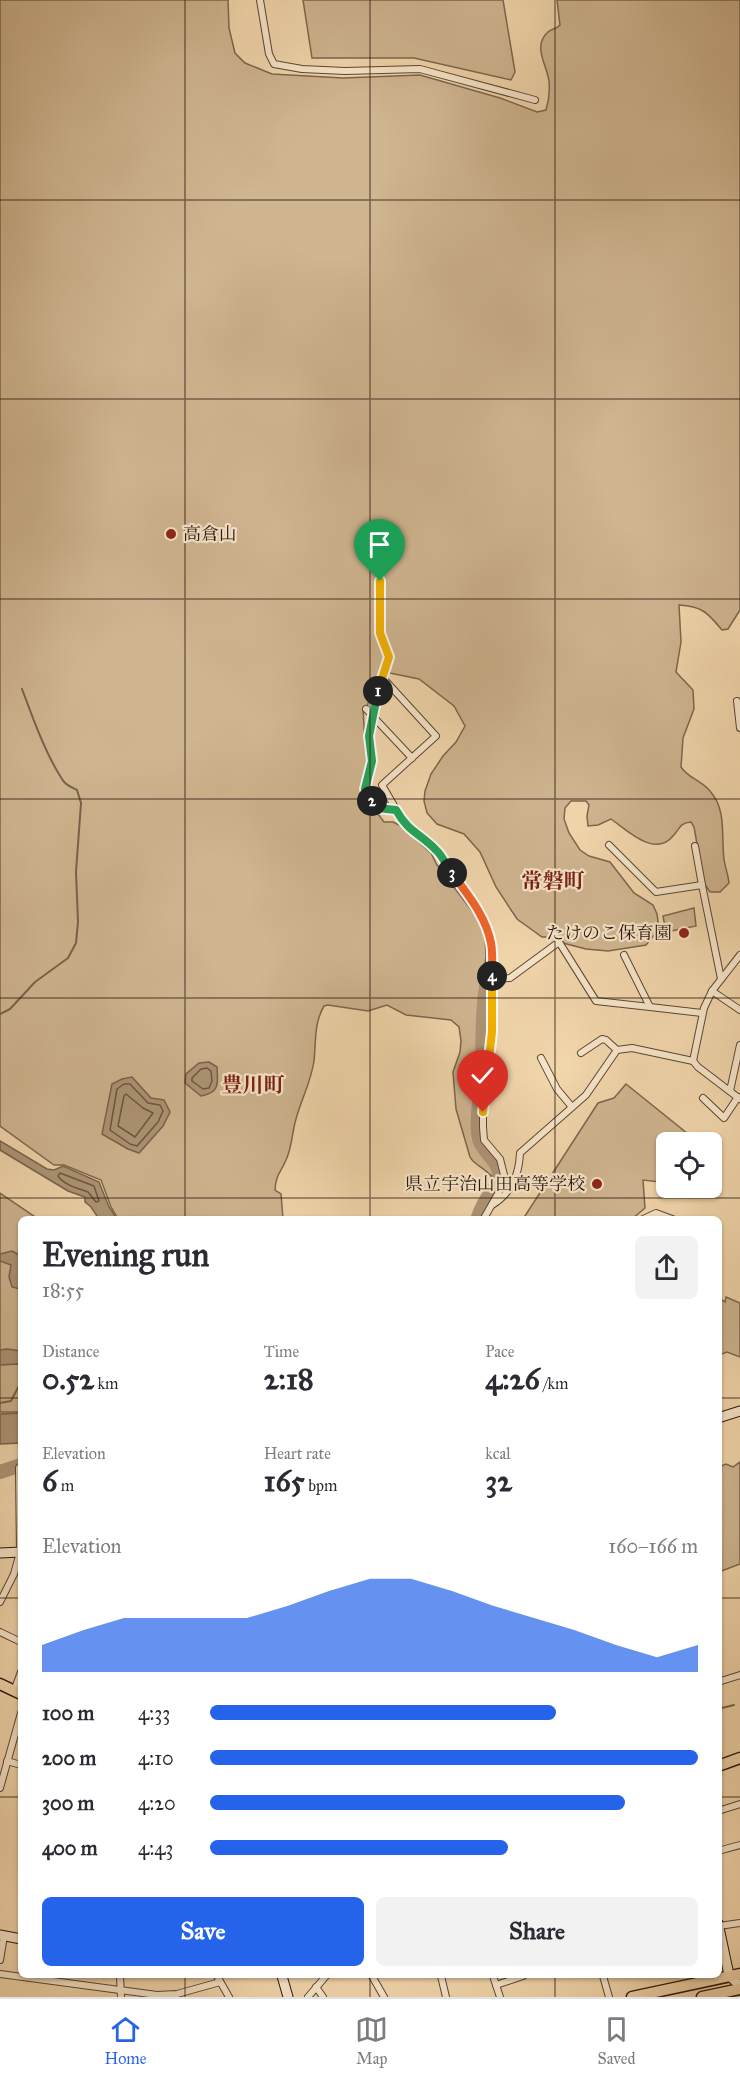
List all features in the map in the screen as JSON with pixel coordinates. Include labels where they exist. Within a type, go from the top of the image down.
[{"type":"main road","points":[[0,1684],[17,1693]]},
{"type":"main road","points":[[722,1765],[740,1758]]},
{"type":"main road","points":[[632,1997],[721,1978]]},
{"type":"main road","points":[[702,1997],[740,1988]]},
{"type":"street","points":[[260,0],[269,54],[274,64],[302,69],[345,71],[420,69],[535,100]]},
{"type":"street","points":[[380,581],[380,633],[389,657],[381,677],[372,715],[369,736],[372,761],[365,789],[377,808],[396,810]]},
{"type":"street","points":[[381,677],[436,736],[382,785],[407,828],[439,852],[477,908],[486,925],[491,943],[492,1032],[483,1112],[484,1133],[486,1143],[500,1159],[504,1175],[503,1185],[485,1216]]},
{"type":"street","points":[[737,701],[740,728]]},
{"type":"street","points":[[366,709],[412,758]]},
{"type":"street","points":[[609,846],[656,892],[702,885]]},
{"type":"street","points":[[695,846],[721,979]]},
{"type":"street","points":[[493,979],[510,978],[559,942],[597,1001],[702,1013]]},
{"type":"street","points":[[624,956],[650,1006]]},
{"type":"street","points":[[693,1061],[702,1013],[712,991],[739,959]]},
{"type":"street","points":[[712,991],[740,1010]]},
{"type":"street","points":[[581,1053],[602,1040],[606,1040],[617,1050]]},
{"type":"street","points":[[730,1091],[740,1045]]},
{"type":"street","points":[[489,1207],[499,1201],[514,1183],[520,1153],[586,1095],[617,1050],[628,1047],[693,1061],[739,1098],[724,1118],[703,1098]]},
{"type":"street","points":[[541,1058],[557,1089],[573,1107]]},
{"type":"street","points":[[650,1216],[656,1213],[664,1216]]},
{"type":"street","points":[[722,1417],[740,1411]]},
{"type":"street","points":[[0,1553],[18,1552]]},
{"type":"street","points":[[0,1602],[18,1561]]},
{"type":"street","points":[[0,1632],[18,1641]]},
{"type":"street","points":[[722,1681],[740,1675]]},
{"type":"street","points":[[0,1788],[18,1723]]},
{"type":"street","points":[[7,1761],[18,1764]]},
{"type":"street","points":[[722,1810],[740,1804]]},
{"type":"street","points":[[722,1850],[740,1845]]},
{"type":"street","points":[[722,1925],[740,1923]]},
{"type":"street","points":[[722,1934],[740,1988]]},
{"type":"street","points":[[0,1960],[2,1936],[18,1939]]},
{"type":"street","points":[[0,1974],[18,1977]]},
{"type":"street","points":[[722,1994],[735,1975]]},
{"type":"street","points":[[25,1978],[120,1993],[167,1995],[208,1987],[219,1979],[229,1997]]},
{"type":"street","points":[[283,1978],[288,1997]]},
{"type":"street","points":[[308,1997],[325,1978]]},
{"type":"street","points":[[373,1978],[384,1997]]},
{"type":"street","points":[[441,1978],[446,1997]]},
{"type":"street","points":[[494,1978],[500,1997]]},
{"type":"street","points":[[496,1985],[517,1978]]},
{"type":"street","points":[[604,1978],[609,1997]]},
{"type":"street","points":[[316,1987],[323,1997]]},
{"type":"shaded area","points":[[0,0],[228,0],[229,28],[235,53],[245,63],[272,74],[343,78],[420,75],[500,98],[537,112],[546,110],[549,99],[549,81],[541,43],[548,32],[560,25],[557,0],[740,0],[740,610],[728,629],[722,630],[713,619],[699,609],[679,605],[681,642],[676,672],[693,690],[694,709],[683,738],[681,767],[706,787],[719,806],[724,859],[729,883],[720,892],[710,892],[704,883],[694,827],[691,822],[682,825],[666,842],[650,843],[633,835],[611,819],[598,825],[588,826],[589,805],[586,801],[571,801],[565,808],[564,819],[569,833],[580,850],[589,856],[610,862],[634,893],[653,905],[659,929],[646,945],[608,951],[586,949],[559,942],[552,937],[542,937],[517,919],[496,887],[480,852],[464,834],[437,824],[427,813],[424,801],[425,791],[431,774],[456,742],[465,726],[454,706],[419,679],[385,672],[379,676],[373,686],[367,707],[363,709],[372,806],[384,822],[393,822],[401,826],[431,853],[437,865],[476,916],[485,936],[486,956],[480,1006],[480,1061],[476,1115],[478,1146],[494,1170],[494,1175],[491,1176],[470,1157],[456,1109],[453,1072],[460,1052],[459,1027],[451,1020],[406,1015],[387,1005],[368,1011],[328,1005],[324,1006],[321,1012],[311,1076],[296,1119],[288,1155],[277,1177],[275,1190],[281,1194],[283,1216],[116,1216],[101,1180],[64,1165],[54,1165],[0,1126]]},
{"type":"shaded area","points":[[303,0],[503,0],[515,72],[511,80],[414,58],[312,58]]},
{"type":"shaded area","points":[[694,908],[696,926],[666,932],[663,916]]},
{"type":"shaded area","points":[[626,1084],[686,1132],[656,1132],[656,1182],[643,1180],[645,1208],[636,1216],[525,1216],[598,1103],[614,1098]]},
{"type":"shaded area","points":[[0,1193],[34,1216],[18,1216],[18,1412],[0,1412]]},
{"type":"shaded area","points":[[726,1297],[740,1303],[740,1357],[727,1352],[722,1354],[722,1300],[725,1302]]},
{"type":"shaded area","points":[[740,1462],[740,1564],[722,1571],[722,1466],[726,1464],[733,1467]]},
{"type":"water","points":[[209,1062],[217,1067],[218,1078],[215,1090],[201,1096],[185,1083],[186,1074],[199,1063]]},
{"type":"water","points":[[132,1077],[151,1098],[164,1100],[170,1112],[163,1126],[139,1153],[102,1134],[112,1084]]},
{"type":"water","points":[[0,1141],[47,1169],[54,1170],[63,1166],[99,1182],[115,1216],[97,1216],[85,1202],[85,1197],[68,1191],[0,1150]]},
{"type":"water","points":[[12,1251],[18,1254],[18,1288],[12,1287],[9,1277],[11,1265],[0,1261],[0,1254]]},
{"type":"water","points":[[0,1350],[18,1351],[18,1364],[0,1365]]},
{"type":"water","points":[[18,1413],[18,1443],[0,1444],[0,1414]]},
{"type":"waterway","points":[[0,1014],[10,1009],[35,982],[68,958],[76,943],[78,922],[76,872],[81,803],[77,790],[63,781],[50,758],[22,689]]},
{"type":"waterway","points":[[479,1216],[499,1179],[498,1168],[481,1144],[478,1131],[486,987]]},
{"type":"waterway","points":[[0,1403],[11,1401],[18,1388]]},
{"type":"waterway","points":[[0,1472],[18,1466]]},
{"type":"waterway","points":[[722,1708],[734,1705]]},
{"type":"place","name":"高倉山","points":[[171,534]]},
{"type":"place","name":"たけのこ保育園","points":[[684,933]]},
{"type":"place","name":"県立宇治山田高等学校","points":[[597,1184]]},
{"type":"district","name":"常磐町","points":[[553,881]]},
{"type":"district","name":"豊川町","points":[[253,1085]]},
{"type":"route","points":[[380,581],[380,633],[389,657],[381,677],[372,715],[369,736],[372,761],[365,789],[377,808],[396,810],[407,828],[439,852],[486,925],[491,943],[493,979],[492,1032],[483,1112]]}]
